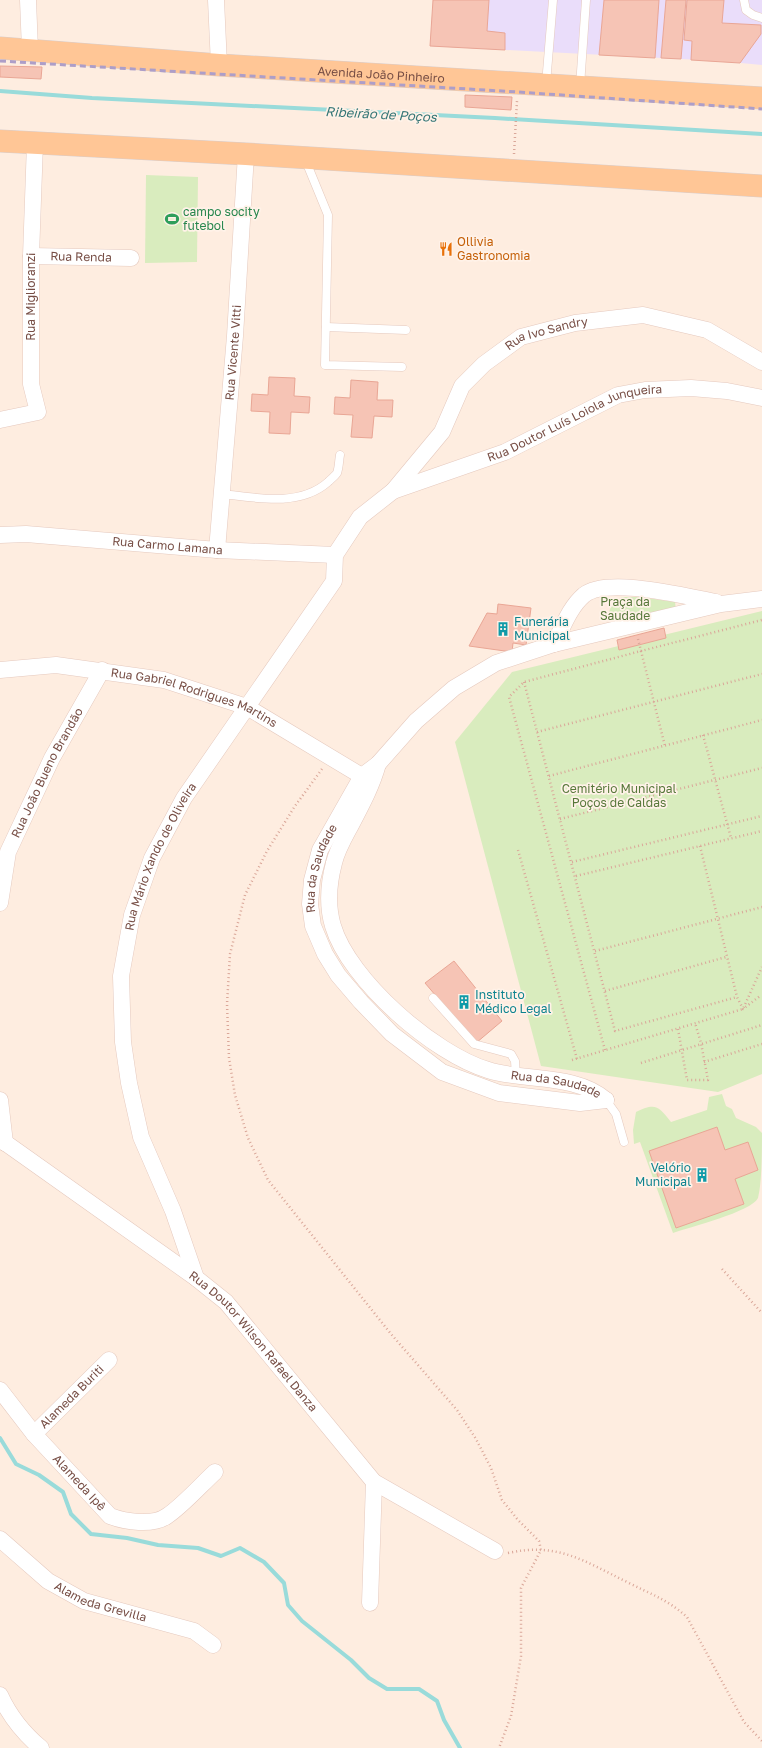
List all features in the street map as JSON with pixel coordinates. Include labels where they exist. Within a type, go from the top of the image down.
[{"type":"main road","name":"Avenida João Pinheiro","points":[[0,48],[219,65],[762,98]]},
{"type":"main road","points":[[0,141],[246,154],[762,186]]},
{"type":"street","points":[[28,0],[30,50]]},
{"type":"street","points":[[216,0],[219,65]]},
{"type":"street","name":"Rua Miglioranzi","points":[[0,420],[38,412],[31,384],[31,256],[35,143]]},
{"type":"street","name":"Rua Vicente Vitti","points":[[217,550],[223,494],[235,336],[246,154]]},
{"type":"street","name":"Rua Renda","points":[[31,256],[130,258]]},
{"type":"street","name":"Rua Ivo Sandry","points":[[393,491],[442,432],[462,386],[484,364],[521,337],[575,323],[643,314],[707,330],[762,362]]},
{"type":"street","name":"Rua Doutor Luís Loiola Junqueira","points":[[393,491],[505,452],[618,395],[644,390],[691,388],[727,391],[762,398]]},
{"type":"street","points":[[335,554],[360,518],[393,491]]},
{"type":"street","name":"Rua Carmo Lamana","points":[[0,535],[26,534],[217,550],[335,554]]},
{"type":"street","name":"Rua Mário Xando de Oliveira","points":[[196,1278],[173,1212],[141,1137],[129,1083],[123,1042],[121,976],[132,915],[152,858],[184,798],[334,581],[335,554]]},
{"type":"street","name":"Rua da Saudade","points":[[554,644],[574,605],[586,594],[606,588],[632,587],[721,604]]},
{"type":"street","name":"Rua da Saudade","points":[[606,1100],[580,1103],[499,1093],[442,1072],[392,1034],[361,1002],[338,975],[325,954],[313,926],[310,904],[312,880],[320,850],[378,764],[416,721],[454,688],[496,663],[554,644],[635,624],[721,604],[762,599]]},
{"type":"street","name":"Rua Gabriel Rodrigues Martins","points":[[0,670],[56,665],[102,670],[164,680],[247,707],[367,779]]},
{"type":"street","name":"Rua João Bueno Brandão","points":[[0,903],[8,852],[52,758],[102,670]]},
{"type":"street","name":"Rua da Saudade","points":[[367,779],[334,862],[330,882],[330,902],[333,926],[346,954],[373,991],[426,1037],[450,1054],[487,1070],[516,1076],[579,1085],[591,1089],[606,1100]]},
{"type":"street","points":[[0,1100],[2,1141]]},
{"type":"street","name":"Rua Doutor Wilson Rafael Danza","points":[[2,1141],[196,1278],[226,1302],[374,1482],[495,1551]]},
{"type":"street","name":"Alameda Buriti","points":[[34,1434],[109,1360]]},
{"type":"street","name":"Alameda Ipê","points":[[0,1390],[34,1434],[110,1516],[126,1522],[145,1522],[166,1517],[215,1472]]},
{"type":"street","points":[[370,1603],[374,1482]]},
{"type":"street","name":"Alameda Grevilla","points":[[0,1539],[48,1581],[84,1601],[194,1631],[213,1645]]},
{"type":"street","points":[[0,1695],[8,1712],[24,1734],[41,1748]]},
{"type":"lane","points":[[546,84],[553,0]]},
{"type":"lane","points":[[580,87],[586,0]]},
{"type":"lane","points":[[744,0],[746,10],[753,15],[762,18]]},
{"type":"lane","points":[[304,158],[328,215],[325,365],[402,367]]},
{"type":"lane","points":[[326,327],[406,330]]},
{"type":"lane","points":[[223,494],[255,498],[305,496],[321,488],[336,474],[340,455]]},
{"type":"lane","points":[[433,998],[474,1044],[511,1054],[515,1062],[516,1076]]},
{"type":"lane","points":[[579,1085],[580,1103]]},
{"type":"lane","points":[[606,1100],[616,1114],[624,1142]]},
{"type":"path","points":[[514,154],[518,100]]},
{"type":"path","points":[[605,1050],[509,697],[524,682],[762,620]]},
{"type":"path","points":[[635,624],[665,746]]},
{"type":"path","points":[[538,732],[762,674]]},
{"type":"path","points":[[524,682],[576,876],[615,1030],[737,997]]},
{"type":"path","points":[[549,776],[762,720]]},
{"type":"path","points":[[703,736],[731,838]]},
{"type":"path","points":[[331,757],[295,806],[267,850],[246,895],[230,954],[227,1004],[234,1095],[248,1138],[268,1180],[391,1334],[457,1410],[476,1439],[491,1468],[502,1500],[518,1520],[539,1541],[541,1550],[521,1588],[521,1656],[511,1716],[499,1748]]},
{"type":"path","points":[[560,819],[762,768]]},
{"type":"path","points":[[572,862],[762,816]]},
{"type":"path","points":[[576,876],[762,831]]},
{"type":"path","points":[[700,846],[726,957],[737,997],[743,1008]]},
{"type":"path","points":[[518,850],[577,1059]]},
{"type":"path","points":[[595,951],[762,907]]},
{"type":"path","points":[[605,991],[726,957]]},
{"type":"path","points":[[743,1008],[762,966]]},
{"type":"path","points":[[572,1060],[743,1008],[761,995]]},
{"type":"path","points":[[678,1029],[687,1080],[708,1080],[701,1043],[695,1023]]},
{"type":"path","points":[[641,1063],[762,1025]]},
{"type":"path","points":[[704,1062],[762,1044]]},
{"type":"path","points":[[722,1269],[762,1313]]},
{"type":"path","points":[[495,1551],[501,1554],[527,1549],[572,1555],[673,1604],[687,1617],[744,1722],[762,1741]]},
{"type":"shaded area","points":[[433,0],[762,0],[762,65],[720,61],[430,46]]},
{"type":"green space","name":"campo socity futebol","points":[[146,175],[198,177],[197,262],[145,263]]},
{"type":"green space","name":"Praça da Saudade","points":[[622,597],[640,597],[675,602],[676,610],[621,623],[608,618],[609,611],[612,606]]},
{"type":"green space","name":"Cemitério Municipal Poços de Caldas","points":[[762,611],[762,1074],[718,1092],[541,1066],[455,742],[512,672]]},
{"type":"green space","points":[[722,1094],[726,1106],[732,1109],[736,1118],[756,1127],[762,1133],[761,1176],[758,1198],[744,1209],[733,1214],[673,1233],[640,1142],[634,1144],[633,1130],[636,1112],[648,1107],[653,1107],[660,1110],[671,1122],[707,1110],[709,1097]]},
{"type":"building","points":[[433,0],[489,0],[487,31],[505,33],[505,50],[430,46]]},
{"type":"building","points":[[604,0],[659,0],[655,58],[599,55]]},
{"type":"building","points":[[666,0],[686,0],[681,59],[661,58]]},
{"type":"building","points":[[687,0],[724,0],[722,23],[761,25],[761,34],[740,63],[691,60],[692,41],[684,40]]},
{"type":"building","points":[[0,66],[42,67],[41,79],[0,77]]},
{"type":"building","points":[[465,95],[512,97],[511,110],[465,107]]},
{"type":"building","points":[[269,377],[295,378],[294,396],[310,397],[309,413],[291,412],[290,434],[269,433],[270,412],[251,411],[252,394],[268,395]]},
{"type":"building","points":[[351,380],[378,382],[377,400],[393,400],[392,417],[374,416],[372,438],[351,437],[353,415],[334,414],[335,397],[350,398]]},
{"type":"building","name":"Funerária Municipal","points":[[498,604],[531,608],[526,645],[513,643],[512,652],[469,646],[487,613],[497,614]]},
{"type":"building","points":[[664,628],[666,638],[619,650],[617,640]]},
{"type":"building","name":"Instituto Médico Legal","points":[[454,961],[502,1021],[476,1043],[425,983]]},
{"type":"building","name":"Velório Municipal","points":[[717,1127],[725,1150],[748,1142],[758,1170],[735,1179],[744,1204],[676,1228],[649,1151]]},
{"type":"waterway","name":"Ribeirão de Poços","points":[[0,91],[92,98],[495,118],[762,134]]},
{"type":"waterway","points":[[0,1438],[16,1464],[39,1475],[63,1492],[71,1514],[91,1534],[127,1538],[158,1545],[198,1548],[221,1556],[240,1548],[264,1562],[284,1583],[288,1605],[302,1621],[351,1660],[369,1678],[387,1689],[419,1689],[437,1701],[444,1720],[460,1748]]},
{"type":"railway","points":[[0,61],[518,92],[762,109]]},
{"type":"place","name":"campo socity futebol","points":[[172,219]]},
{"type":"place","name":"Ollivia Gastronomia","points":[[446,249]]},
{"type":"place","name":"Funerária Municipal","points":[[503,629]]},
{"type":"place","name":"Instituto Médico Legal","points":[[464,1002]]},
{"type":"place","name":"Velório Municipal","points":[[702,1175]]}]
